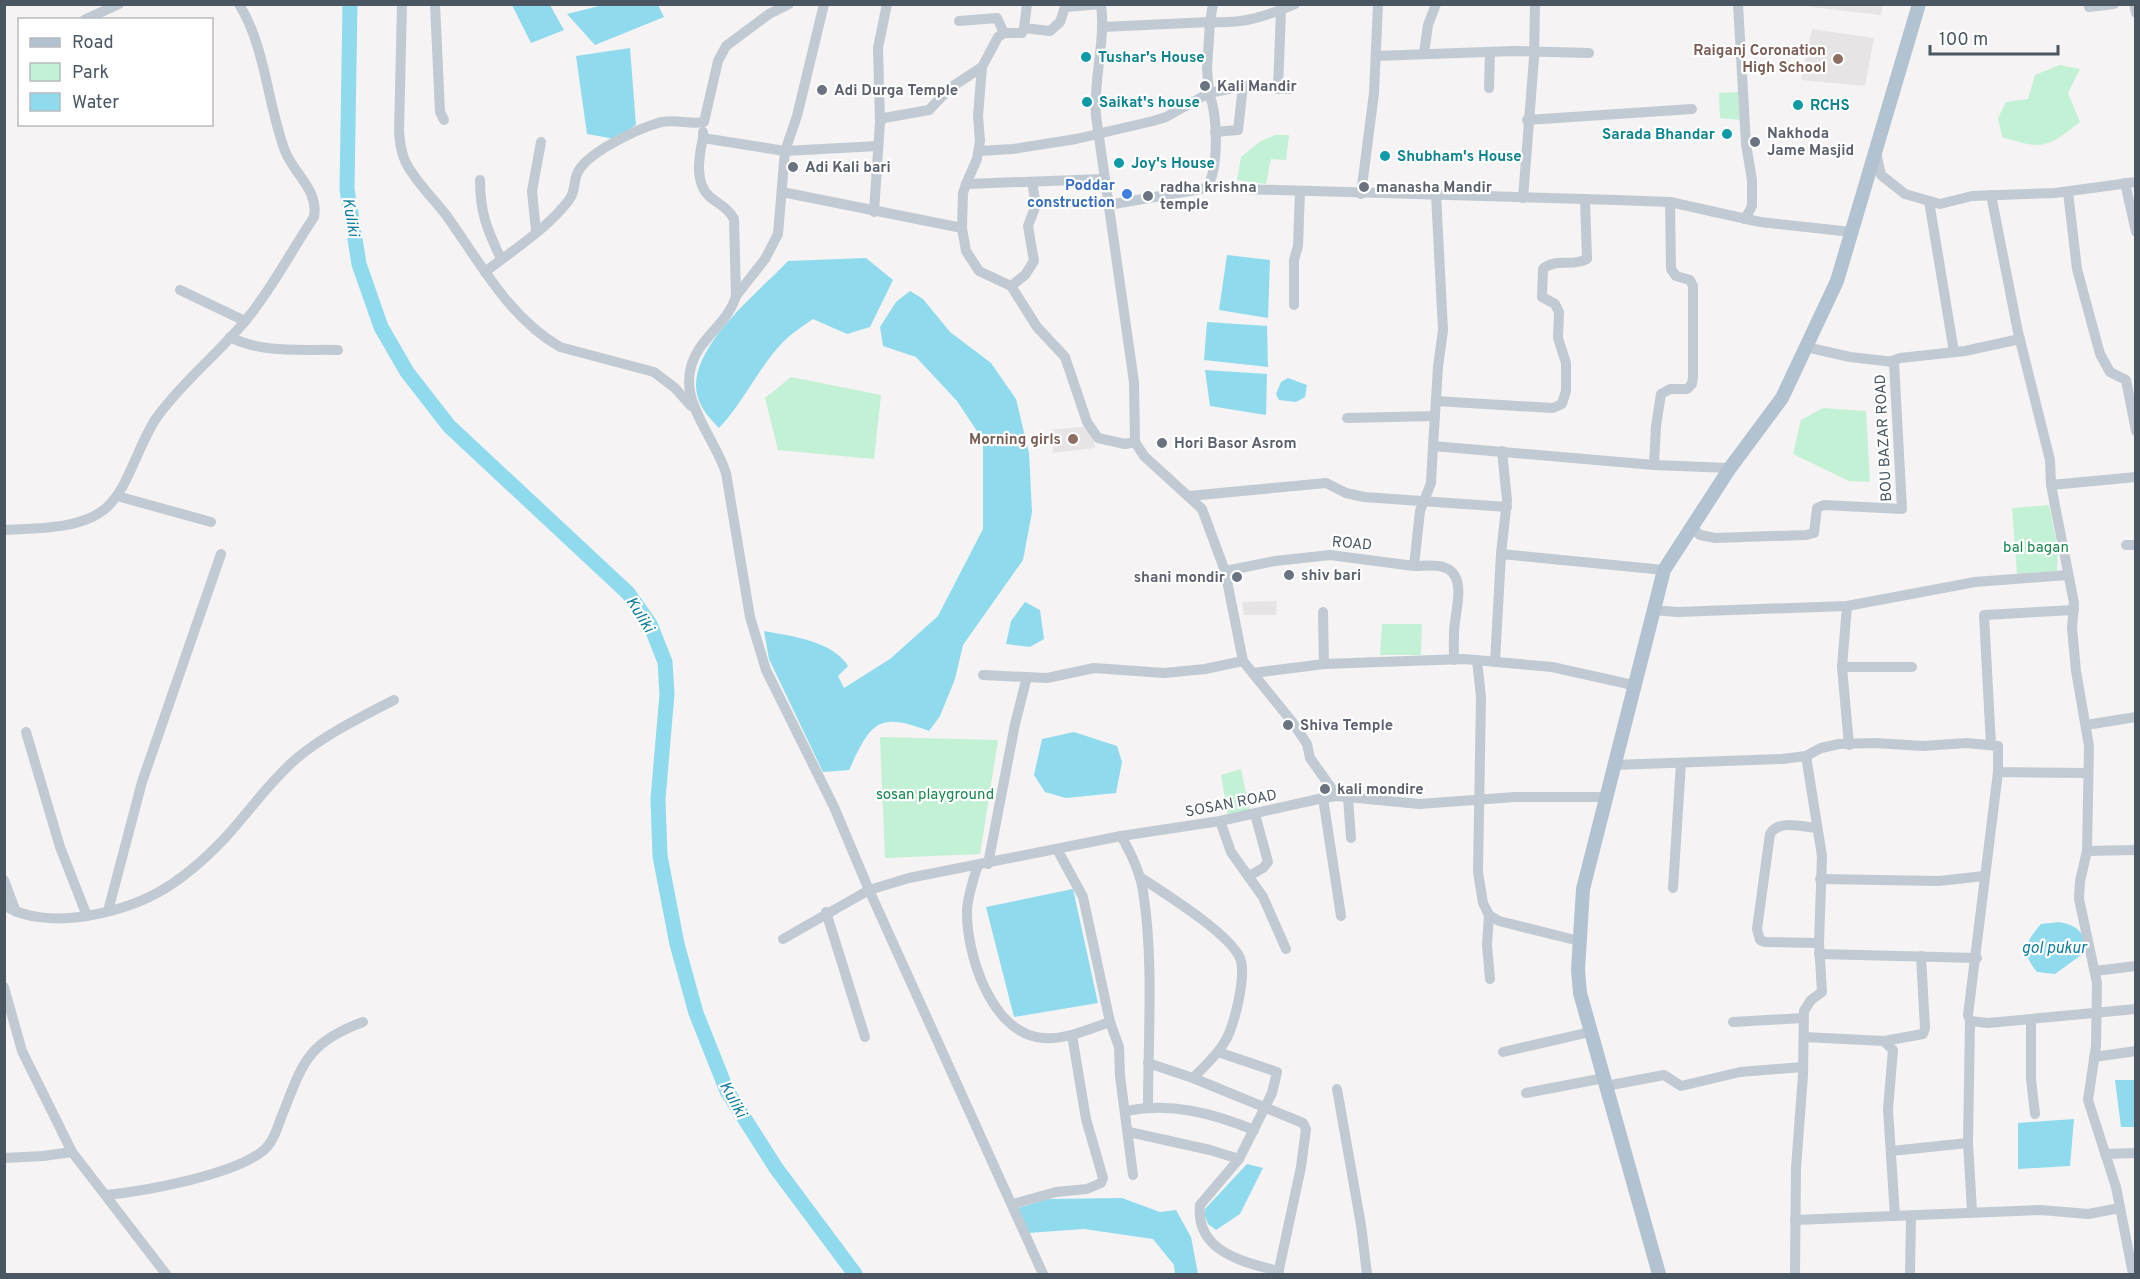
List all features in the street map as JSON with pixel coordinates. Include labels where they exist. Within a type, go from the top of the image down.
[{"type":"main road","points":[[1659,1275],[1590,1032],[1579,981],[1582,889],[1664,570],[1730,468],[1782,398],[1837,281],[1919,4]]},
{"type":"street","points":[[88,18],[119,4]]},
{"type":"street","points":[[4,530],[84,519],[105,509],[117,496],[139,448],[160,413],[245,321],[314,217],[316,208],[306,184],[286,153],[266,88],[254,33],[239,4]]},
{"type":"street","points":[[402,4],[399,132],[401,149],[407,165],[509,303],[547,340],[560,347],[654,372],[675,388],[693,408],[720,453],[726,473],[750,617],[763,662],[834,807],[868,890],[1013,1204],[1043,1275]]},
{"type":"street","points":[[435,4],[440,112],[444,120]]},
{"type":"street","points":[[736,296],[774,244],[780,222],[785,151],[797,116],[824,4]]},
{"type":"street","points":[[873,212],[879,122],[878,48],[887,4]]},
{"type":"street","points":[[879,122],[892,116],[928,110],[950,88],[981,67],[998,37],[1004,33],[1017,35],[1024,28],[1027,4]]},
{"type":"street","points":[[1024,28],[1050,31],[1060,22],[1065,7],[1101,4],[1102,27],[1096,87],[1098,133],[1134,382],[1135,442],[1143,456],[1202,509],[1226,571],[1248,666],[1293,723],[1307,744],[1310,758],[1343,797],[1351,838]]},
{"type":"street","points":[[1207,188],[1214,172],[1215,132],[1207,69],[1213,4]]},
{"type":"street","points":[[1102,27],[1247,21],[1295,4]]},
{"type":"street","points":[[1361,194],[1374,93],[1378,4]]},
{"type":"street","points":[[1424,53],[1428,25],[1436,4]]},
{"type":"street","points":[[1523,198],[1534,50],[1534,4]]},
{"type":"street","points":[[1738,4],[1746,144],[1752,180],[1752,206],[1744,219]]},
{"type":"street","points":[[2089,7],[2114,4]]},
{"type":"street","points":[[2134,4],[2136,12]]},
{"type":"street","points":[[693,408],[687,385],[690,368],[701,346],[733,307],[736,296],[735,219],[730,212],[707,194],[704,187],[699,166],[704,122],[718,61],[726,46],[783,6]]},
{"type":"street","points":[[979,151],[1013,149],[1166,117],[1209,93],[1243,86],[1284,89],[1281,10]]},
{"type":"street","points":[[959,21],[997,18],[1004,33]]},
{"type":"street","points":[[1376,56],[1534,50],[1589,53]]},
{"type":"street","points":[[1490,52],[1490,88]]},
{"type":"street","points":[[981,67],[979,151],[963,193],[962,228],[966,251],[979,271],[1011,286],[1036,327],[1065,357],[1087,422],[1098,438],[1125,444],[1135,442]]},
{"type":"street","points":[[1215,132],[1238,130],[1243,86]]},
{"type":"street","points":[[1527,120],[1692,109]]},
{"type":"street","points":[[485,272],[571,199],[577,173],[596,154],[636,132],[662,122],[704,122]]},
{"type":"street","points":[[703,138],[785,151],[878,146]]},
{"type":"street","points":[[536,231],[532,191],[540,142]]},
{"type":"street","points":[[1876,152],[1881,175],[1905,194],[1940,204],[1972,196],[2068,192],[2130,182],[2136,232]]},
{"type":"street","points":[[966,184],[1103,179]]},
{"type":"street","points":[[480,180],[483,221],[501,259]]},
{"type":"street","points":[[1011,286],[1025,275],[1034,261],[1028,226],[1036,205],[1032,182]]},
{"type":"street","points":[[1108,205],[1207,188],[1670,202],[1744,219],[1852,232]]},
{"type":"street","points":[[1294,305],[1294,260],[1298,246],[1300,191]]},
{"type":"street","points":[[782,192],[962,228]]},
{"type":"street","points":[[2068,192],[2077,269],[2093,333],[2106,369],[2126,380],[2136,430]]},
{"type":"street","points":[[1414,566],[1422,503],[1431,483],[1443,330],[1436,194]]},
{"type":"street","points":[[1991,195],[2020,339],[2046,440],[2051,485],[2074,610],[2076,671],[2081,708],[2086,725],[2088,773],[2087,851],[2080,881],[2079,899],[2095,971],[2094,1057],[2088,1100],[2120,1208],[2133,1275]]},
{"type":"street","points":[[1436,401],[1553,408],[1562,404],[1566,391],[1566,363],[1558,338],[1559,312],[1555,304],[1542,297],[1543,269],[1550,264],[1575,264],[1587,259],[1585,199]]},
{"type":"street","points":[[1929,201],[1954,352]]},
{"type":"street","points":[[1654,465],[1656,426],[1661,394],[1670,388],[1690,387],[1693,377],[1693,286],[1690,280],[1676,276],[1671,269],[1670,202]]},
{"type":"street","points":[[180,290],[245,321]]},
{"type":"street","points":[[230,337],[253,347],[338,350]]},
{"type":"street","points":[[1890,362],[1900,358],[1954,352],[2020,339]]},
{"type":"street","name":"BOU BAZAR ROAD","points":[[1692,528],[1700,535],[1719,538],[1806,535],[1814,533],[1817,508],[1824,505],[1902,509],[1894,362],[1850,357],[1806,347]]},
{"type":"street","points":[[1347,418],[1435,416]]},
{"type":"street","points":[[1433,446],[1654,465],[1730,468]]},
{"type":"street","points":[[1495,662],[1501,554],[1507,507],[1502,452]]},
{"type":"street","points":[[2051,485],[2136,477]]},
{"type":"street","points":[[1190,496],[1326,483],[1356,496],[1422,503],[1507,507]]},
{"type":"street","points":[[117,496],[211,522]]},
{"type":"street","points":[[108,911],[142,782],[220,554]]},
{"type":"street","points":[[1501,554],[1664,570]]},
{"type":"street","name":"ROAD","points":[[1226,571],[1310,556],[1346,556],[1414,566],[1443,567],[1451,571],[1456,579],[1459,600],[1454,635],[1454,660]]},
{"type":"street","points":[[1653,610],[1677,612],[1847,606],[1975,582],[2068,575]]},
{"type":"street","points":[[1847,606],[1842,667],[1849,745]]},
{"type":"street","points":[[1991,745],[1984,615],[2074,610]]},
{"type":"street","points":[[1323,612],[1324,664]]},
{"type":"street","points":[[1477,660],[1481,697],[1478,872],[1483,903],[1489,915],[1487,945],[1490,979]]},
{"type":"street","points":[[983,675],[1047,678],[1094,668],[1149,673],[1248,666],[1477,660],[1552,667],[1633,685]]},
{"type":"street","points":[[1842,667],[1912,667]]},
{"type":"street","points":[[1028,677],[983,865],[969,897],[967,923],[979,975],[999,1013],[1010,1024],[1034,1036],[1044,1038],[1072,1035],[1110,1022]]},
{"type":"street","points":[[4,905],[16,912],[50,918],[87,916],[146,900],[165,890],[224,839],[273,781],[298,758],[356,720],[394,700]]},
{"type":"street","points":[[2086,725],[2136,717]]},
{"type":"street","points":[[26,732],[60,847],[87,916]]},
{"type":"street","points":[[1614,765],[1806,756],[1830,745],[1875,743],[1923,746],[1966,743],[1998,746],[1998,772],[1984,876],[1977,958],[1968,1015],[1970,1021],[1968,1143],[1972,1211]]},
{"type":"street","points":[[1795,1275],[1796,1157],[1803,1067],[1803,1018],[1807,1005],[1822,992],[1819,949],[1822,856],[1806,756]]},
{"type":"street","points":[[1673,888],[1681,763]]},
{"type":"street","points":[[1998,772],[2088,773]]},
{"type":"street","name":"SOSAN ROAD","points":[[783,939],[826,912],[868,890],[909,878],[1058,851],[1121,836],[1220,821],[1323,798],[1343,797],[1419,804],[1481,799],[1604,797]]},
{"type":"street","points":[[1323,798],[1341,916]]},
{"type":"street","points":[[1249,876],[1263,868],[1268,862],[1255,814]]},
{"type":"street","points":[[1220,821],[1231,852],[1268,906],[1286,949]]},
{"type":"street","points":[[1817,828],[1785,825],[1773,829],[1770,834],[1757,929],[1760,940],[1819,949],[1977,958]]},
{"type":"street","points":[[1121,836],[1140,877],[1143,891],[1147,949],[1148,1107]]},
{"type":"street","points":[[2087,851],[2136,850]]},
{"type":"street","points":[[1058,851],[1083,897],[1110,1022],[1119,1047],[1120,1076],[1133,1175]]},
{"type":"street","points":[[1820,879],[1939,881],[1984,876]]},
{"type":"street","points":[[1140,877],[1196,916],[1219,935],[1240,958],[1241,978],[1231,1030],[1218,1052],[1193,1078]]},
{"type":"street","points":[[4,880],[16,912]]},
{"type":"street","points":[[826,912],[866,1037]]},
{"type":"street","points":[[1489,915],[1506,924],[1579,941]]},
{"type":"street","points":[[1804,1037],[1884,1041],[1923,1034],[1925,1028],[1922,956]]},
{"type":"street","points":[[2095,971],[2136,966]]},
{"type":"street","points":[[4,987],[22,1051],[72,1152],[166,1275]]},
{"type":"street","points":[[1970,1021],[1988,1023],[2031,1020],[2136,1009]]},
{"type":"street","points":[[1733,1022],[1803,1018]]},
{"type":"street","points":[[2031,1020],[2031,1079],[2035,1114]]},
{"type":"street","points":[[106,1195],[143,1190],[212,1173],[235,1165],[264,1150],[275,1135],[297,1076],[308,1058],[333,1035],[363,1022]]},
{"type":"street","points":[[1503,1052],[1590,1032]]},
{"type":"street","points":[[1013,1204],[1056,1192],[1087,1189],[1101,1183],[1103,1178],[1086,1119],[1072,1035]]},
{"type":"street","points":[[1884,1041],[1890,1045],[1895,1057],[1888,1097],[1895,1216]]},
{"type":"street","points":[[2094,1057],[2136,1051]]},
{"type":"street","points":[[1148,1063],[1193,1078],[1264,1107],[1299,1119],[1306,1129],[1301,1167],[1278,1273],[1251,1265],[1221,1251],[1202,1225],[1200,1205],[1239,1159],[1254,1130],[1264,1107],[1275,1085],[1277,1072],[1267,1066],[1218,1052]]},
{"type":"street","points":[[1526,1094],[1664,1075],[1681,1086],[1740,1072],[1803,1067]]},
{"type":"street","points":[[1337,1089],[1361,1225],[1367,1275]]},
{"type":"street","points":[[1126,1112],[1148,1107],[1203,1112],[1254,1130]]},
{"type":"street","points":[[1129,1132],[1210,1150],[1239,1159]]},
{"type":"street","points":[[1891,1151],[1968,1143]]},
{"type":"street","points":[[4,1158],[72,1152]]},
{"type":"street","points":[[2105,1154],[2136,1153]]},
{"type":"street","points":[[1795,1220],[1911,1216],[1972,1211],[2048,1210],[2088,1214],[2120,1208]]},
{"type":"street","points":[[1910,1275],[1911,1216]]},
{"type":"shaded area","name":"Raiganj Coronation High School","points":[[1812,4],[1883,5],[1881,15],[1811,7]]},
{"type":"shaded area","name":"Raiganj Coronation High School","points":[[1812,29],[1874,38],[1865,86],[1801,80]]},
{"type":"shaded area","name":"Morning girls","points":[[1091,426],[1095,448],[1053,453],[1051,430]]},
{"type":"shaded area","points":[[1277,601],[1276,615],[1244,615],[1242,602]]},
{"type":"green space","points":[[2060,65],[2080,69],[2068,93],[2080,122],[2052,142],[2044,144],[2027,144],[2002,137],[1998,118],[2006,102],[2028,99],[2035,75]]},
{"type":"green space","points":[[1738,92],[1741,120],[1720,118],[1719,93]]},
{"type":"green space","points":[[1275,135],[1289,135],[1286,160],[1271,159],[1266,184],[1237,180],[1241,157],[1261,141]]},
{"type":"green space","points":[[791,377],[881,395],[874,459],[778,450],[765,398]]},
{"type":"green space","points":[[1823,408],[1866,411],[1870,482],[1849,481],[1793,454],[1801,420]]},
{"type":"green space","name":"bal bagan","points":[[2049,505],[2058,549],[2057,571],[2017,574],[2012,508]]},
{"type":"green space","points":[[1382,624],[1422,624],[1421,655],[1380,655]]},
{"type":"green space","name":"sosan playground","points":[[880,737],[998,740],[980,854],[885,858]]},
{"type":"green space","points":[[1241,769],[1250,811],[1228,816],[1221,775]]},
{"type":"water","points":[[512,5],[550,5],[564,30],[531,43]]},
{"type":"water","points":[[603,5],[658,5],[664,17],[595,45],[567,14]]},
{"type":"water","points":[[630,48],[636,125],[615,139],[587,134],[576,56]]},
{"type":"water","points":[[1227,255],[1270,260],[1268,318],[1219,310]]},
{"type":"water","points":[[866,258],[893,280],[870,327],[847,334],[813,319],[790,336],[774,352],[719,428],[700,404],[697,394],[697,376],[703,358],[728,322],[788,261]]},
{"type":"water","points":[[910,291],[923,299],[950,332],[991,363],[1016,399],[1029,453],[1032,512],[1023,560],[963,645],[955,679],[940,716],[929,731],[898,722],[878,725],[863,741],[849,770],[823,772],[769,659],[764,631],[810,641],[832,651],[848,666],[838,676],[844,688],[890,659],[938,616],[983,529],[983,440],[957,401],[916,357],[883,346],[880,327],[896,302]]},
{"type":"water","points":[[1207,322],[1267,326],[1268,367],[1204,360]]},
{"type":"water","points":[[1205,370],[1267,374],[1266,415],[1210,406]]},
{"type":"water","points":[[1288,378],[1307,385],[1305,397],[1296,402],[1279,400],[1276,394],[1281,382]]},
{"type":"water","points":[[1025,602],[1040,610],[1044,639],[1030,647],[1006,644],[1011,621]]},
{"type":"water","points":[[1074,732],[1117,746],[1122,762],[1116,793],[1066,798],[1045,792],[1034,775],[1042,739]]},
{"type":"water","points":[[1073,889],[1098,1003],[1014,1017],[986,907]]},
{"type":"water","name":"gol pukur","points":[[2059,922],[2076,928],[2088,950],[2055,974],[2037,972],[2028,958],[2028,942],[2041,924]]},
{"type":"water","points":[[2115,1080],[2135,1080],[2135,1127],[2121,1127]]},
{"type":"water","points":[[2074,1119],[2070,1166],[2018,1169],[2018,1123]]},
{"type":"water","points":[[1247,1164],[1263,1168],[1240,1214],[1216,1230],[1208,1224],[1204,1214],[1205,1209]]},
{"type":"water","points":[[1122,1198],[1160,1212],[1176,1210],[1191,1237],[1198,1274],[1175,1274],[1174,1265],[1153,1239],[1084,1229],[1028,1233],[1018,1208],[1048,1199]]},
{"type":"waterway","name":"Kuliki","points":[[350,4],[347,189],[359,264],[381,327],[407,372],[449,426],[628,593],[650,624],[665,662],[667,694],[658,799],[660,856],[677,944],[696,1013],[727,1091],[776,1168],[855,1274]]},
{"type":"place","name":"Tushar's House","points":[[1086,57]]},
{"type":"place","name":"Raiganj Coronation High School","points":[[1838,59]]},
{"type":"place","name":"Kali Mandir","points":[[1205,86]]},
{"type":"place","name":"Adi Durga Temple","points":[[822,90]]},
{"type":"place","name":"Saikat's house","points":[[1087,102]]},
{"type":"place","name":"RCHS","points":[[1798,105]]},
{"type":"place","name":"Sarada Bhandar","points":[[1727,134]]},
{"type":"place","name":"Nakhoda Jame Masjid","points":[[1755,142]]},
{"type":"place","name":"Shubham's House","points":[[1385,156]]},
{"type":"place","name":"Joy's House","points":[[1119,163]]},
{"type":"place","name":"Adi Kali bari","points":[[793,167]]},
{"type":"place","name":"manasha Mandir","points":[[1364,187]]},
{"type":"place","name":"Poddar construction","points":[[1127,194]]},
{"type":"place","name":"radha krishna temple","points":[[1148,196]]},
{"type":"place","name":"Morning girls","points":[[1073,439]]},
{"type":"place","name":"Hori Basor Asrom","points":[[1162,443]]},
{"type":"place","name":"shiv bari","points":[[1289,575]]},
{"type":"place","name":"shani mondir","points":[[1237,577]]},
{"type":"place","name":"Shiva Temple","points":[[1288,725]]},
{"type":"place","name":"kali mondire","points":[[1325,789]]}]
